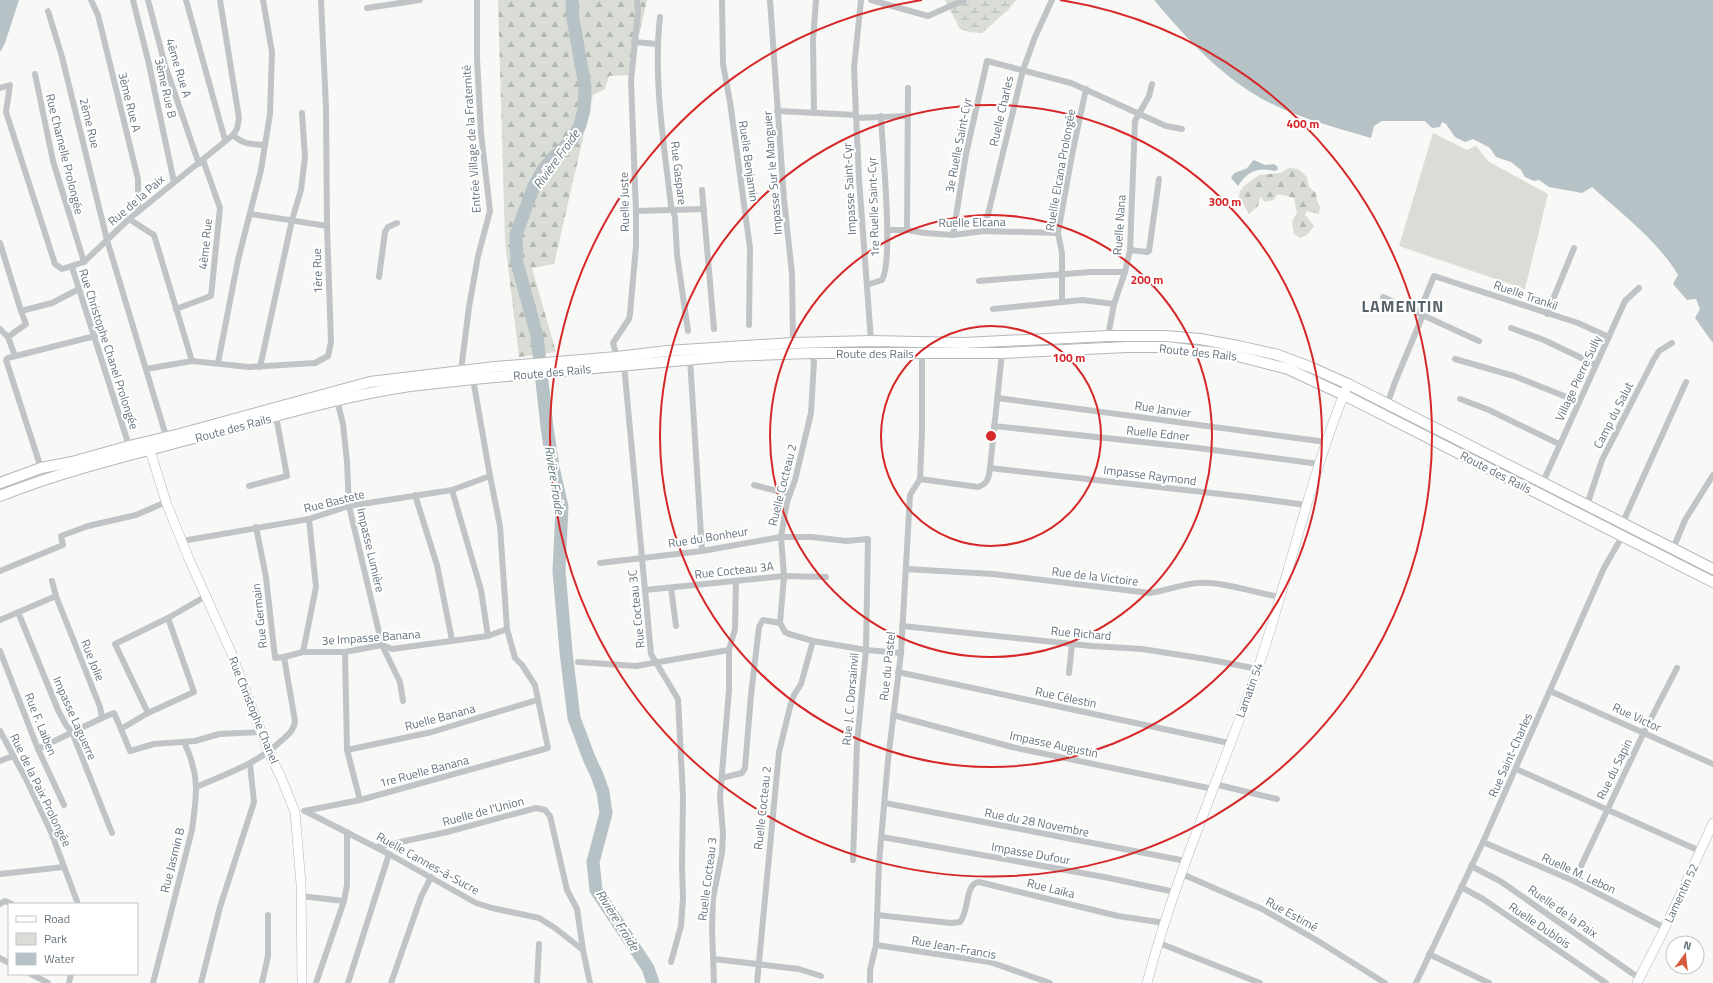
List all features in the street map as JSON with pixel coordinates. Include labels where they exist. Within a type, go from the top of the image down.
[{"type":"main road","name":"Route des Rails","points":[[0,496],[37,481],[148,446],[372,392],[473,379],[495,378],[617,357],[674,350],[793,343],[964,342],[1108,336],[1165,336],[1200,339],[1238,346],[1278,355],[1310,367],[1348,384],[1387,405],[1623,522],[1713,569]]},
{"type":"main road","name":"Route des Rails","points":[[0,483],[41,468],[72,462],[129,446],[148,446],[166,436],[180,434],[370,382],[461,370],[495,367],[581,364],[624,365],[769,354],[1002,353],[1127,347],[1166,347],[1219,352],[1257,360],[1288,369],[1344,395],[1546,498],[1623,535],[1713,582]]},
{"type":"street","name":"3ème Rue A","points":[[92,0],[98,15],[138,179],[138,211]]},
{"type":"street","name":"3ème Rue B","points":[[133,0],[148,60],[174,182]]},
{"type":"street","name":"4ème Rue A","points":[[148,0],[165,65],[201,162]]},
{"type":"street","points":[[186,0],[225,140]]},
{"type":"street","points":[[220,0],[239,118],[237,129],[232,135],[246,144],[265,145]]},
{"type":"street","points":[[218,363],[238,260],[251,214],[270,114],[272,52],[263,0]]},
{"type":"street","name":"1ère Rue","points":[[146,369],[192,362],[260,367],[315,363],[328,356],[332,342],[327,226],[326,108],[321,0]]},
{"type":"street","points":[[367,8],[420,0]]},
{"type":"street","name":"Entrée Village de la Fraternité","points":[[461,370],[469,307],[478,256],[490,211],[481,133],[476,58],[477,0]]},
{"type":"street","name":"Ruelle Juste","points":[[617,357],[613,343],[629,319],[632,302],[636,211],[631,81],[638,12],[637,0]]},
{"type":"street","name":"Ruelle Benjamin","points":[[722,0],[723,64],[730,102],[750,248],[749,325]]},
{"type":"street","name":"Impasse Sur le Manguier","points":[[770,0],[784,199],[792,274],[793,343]]},
{"type":"street","points":[[814,113],[813,40],[816,0]]},
{"type":"street","name":"Impasse Saint-Cyr","points":[[861,0],[854,68],[859,179],[871,342]]},
{"type":"street","points":[[872,0],[928,16],[964,0]]},
{"type":"street","name":"Ruelle Charles","points":[[984,231],[1023,70],[1035,37],[1052,0]]},
{"type":"street","name":"2ème Rue","points":[[48,11],[62,57],[107,240]]},
{"type":"street","name":"Rue Gaspare","points":[[660,17],[657,44],[660,109],[675,217],[678,255],[688,331]]},
{"type":"street","points":[[634,42],[657,44]]},
{"type":"street","name":"3e Ruelle Saint-Cyr","points":[[952,235],[966,154],[987,61],[1023,70]]},
{"type":"street","points":[[1023,70],[1086,89],[1166,126],[1182,129]]},
{"type":"street","name":"Rue Charnelle Prolongée","points":[[35,74],[53,161],[84,262]]},
{"type":"street","name":"Ruelle Nana","points":[[1108,336],[1114,304],[1125,272],[1130,250],[1135,125],[1138,113],[1144,106],[1152,84]]},
{"type":"street","name":"Rue Christophe Chanel Prolongée","points":[[0,88],[10,85],[6,112],[55,264],[62,269],[72,267],[129,446]]},
{"type":"street","points":[[907,230],[908,88]]},
{"type":"street","name":"Ruellle Elcana Prolongée","points":[[1062,302],[1062,253],[1058,233],[1086,89]]},
{"type":"street","points":[[777,111],[856,116],[907,116]]},
{"type":"street","points":[[260,367],[292,220],[301,190],[305,157],[302,113]]},
{"type":"street","name":"1re Ruelle Saint-Cyr","points":[[866,285],[878,282],[884,276],[886,270],[887,230],[881,116]]},
{"type":"street","name":"Rue de la Paix","points":[[166,436],[107,240],[138,211],[201,162],[232,135]]},
{"type":"street","name":"4ème Rue","points":[[176,309],[211,296],[220,208],[201,162]]},
{"type":"street","points":[[1130,250],[1149,251],[1160,179]]},
{"type":"street","points":[[702,190],[714,329]]},
{"type":"street","points":[[636,211],[704,209]]},
{"type":"street","points":[[251,214],[327,226]]},
{"type":"street","points":[[129,219],[154,235],[192,362]]},
{"type":"street","points":[[379,277],[386,232],[388,227],[397,223]]},
{"type":"street","name":"Ruelle Elcana","points":[[887,230],[907,230],[952,235],[984,231],[1058,233]]},
{"type":"street","points":[[72,267],[84,262],[107,240]]},
{"type":"street","points":[[0,243],[26,324],[8,337]]},
{"type":"street","points":[[1547,314],[1574,248]]},
{"type":"street","points":[[980,280],[1090,272],[1125,272]]},
{"type":"street","name":"Ruelle Trankil","points":[[1421,314],[1434,276],[1578,323],[1609,337]]},
{"type":"street","name":"Village Pierre Sully","points":[[1543,482],[1625,301],[1639,288]]},
{"type":"street","points":[[21,311],[52,303],[79,289]]},
{"type":"street","points":[[1383,298],[1479,340]]},
{"type":"street","points":[[993,309],[1082,300],[1114,304]]},
{"type":"street","points":[[1387,405],[1421,314]]},
{"type":"street","points":[[1511,328],[1544,340],[1596,365]]},
{"type":"street","points":[[0,329],[8,337],[15,356]]},
{"type":"street","points":[[41,468],[6,363],[8,358],[95,336]]},
{"type":"street","name":"Camp du Salut","points":[[1587,505],[1602,460],[1654,360],[1659,352],[1672,343]]},
{"type":"street","name":"Ruelle Cocteau 2","points":[[780,623],[784,576],[781,537],[789,494],[795,480],[811,413],[814,361],[810,353]]},
{"type":"street","name":"Rue du Pastel","points":[[870,983],[870,970],[876,946],[882,837],[888,760],[900,653],[910,495],[920,479],[922,431],[922,353]]},
{"type":"street","points":[[920,479],[978,487],[987,482],[990,468],[1002,353]]},
{"type":"street","points":[[690,359],[702,551]]},
{"type":"street","points":[[1455,359],[1514,376],[1579,402]]},
{"type":"street","name":"Rue Cocteau 3C","points":[[624,365],[651,654],[678,699],[683,796],[683,898],[681,926],[671,962]]},
{"type":"street","points":[[473,379],[500,526],[507,629],[515,658],[522,665],[535,685],[537,700]]},
{"type":"street","points":[[1623,522],[1686,382]]},
{"type":"street","name":"Lamatin 54","points":[[1147,983],[1175,892],[1258,668],[1319,464],[1348,384]]},
{"type":"street","name":"Rue Janvier","points":[[998,398],[1326,442]]},
{"type":"street","points":[[1460,399],[1489,410],[1560,444]]},
{"type":"street","name":"Impasse Lumière","points":[[337,400],[347,462],[349,506],[382,646],[400,682],[403,701]]},
{"type":"street","points":[[249,486],[287,476],[276,416]]},
{"type":"street","name":"Ruelle Edner","points":[[994,426],[1198,448],[1319,464]]},
{"type":"street","name":"Rue Christophe Chanel","points":[[148,446],[166,502],[231,652],[269,753],[300,812],[302,983]]},
{"type":"street","name":"Impasse Raymond","points":[[990,468],[1306,506]]},
{"type":"street","points":[[1673,549],[1685,520],[1713,475]]},
{"type":"street","name":"Rue Bastete","points":[[182,541],[309,519],[349,506],[452,490],[490,476]]},
{"type":"street","points":[[754,485],[789,494]]},
{"type":"street","points":[[452,490],[481,590],[488,636]]},
{"type":"street","points":[[415,495],[437,565],[452,640]]},
{"type":"street","points":[[0,571],[63,545],[61,536],[88,526],[136,515],[166,502]]},
{"type":"street","points":[[303,652],[316,587],[309,519]]},
{"type":"street","name":"Rue Germain","points":[[256,527],[266,577],[275,658],[284,657],[295,721],[294,729],[269,753]]},
{"type":"street","name":"Rue Saint-Charles","points":[[1416,983],[1483,842],[1604,568],[1623,535]]},
{"type":"street","name":"Rue du Bonheur","points":[[600,563],[702,551],[781,537],[812,536],[846,541],[868,539]]},
{"type":"street","name":"Rue J. C. Dorsainvil","points":[[853,860],[856,744],[866,650],[868,539]]},
{"type":"street","name":"Rue de la Victoire","points":[[906,569],[993,574],[1150,593],[1164,592],[1197,583],[1211,583],[1280,597]]},
{"type":"street","name":"Rue Cocteau 3A","points":[[645,590],[784,576],[826,577]]},
{"type":"street","name":"Rue Jolie","points":[[52,581],[56,596],[100,707],[102,718]]},
{"type":"street","name":"Ruelle Cocteau 3","points":[[714,983],[712,929],[713,898],[722,853],[723,833],[720,797],[730,690],[730,650],[735,629],[736,581]]},
{"type":"street","points":[[671,588],[676,626]]},
{"type":"street","points":[[0,620],[56,596]]},
{"type":"street","points":[[148,713],[115,644],[168,618],[206,596]]},
{"type":"street","name":"Impasse Laguerre","points":[[18,612],[58,710],[66,725],[72,732],[112,833]]},
{"type":"street","points":[[121,729],[148,713],[194,692],[168,618]]},
{"type":"street","points":[[722,778],[742,773],[745,768],[752,687],[760,627],[763,620],[780,623],[785,632],[813,641],[866,650],[900,653]]},
{"type":"street","name":"Rue Richard","points":[[902,626],[1072,644],[1142,649],[1206,658],[1258,668]]},
{"type":"street","name":"3e Impasse Banana","points":[[284,657],[303,652],[345,652],[382,646],[392,649],[488,636],[507,629]]},
{"type":"street","name":"Ruelle Cocteau 2","points":[[757,983],[779,752],[792,701],[801,684],[813,641]]},
{"type":"street","points":[[1069,673],[1072,644]]},
{"type":"street","points":[[578,662],[636,666],[730,650]]},
{"type":"street","name":"Rue F. Laiben","points":[[0,651],[38,749],[64,805]]},
{"type":"street","points":[[345,652],[347,750],[360,800]]},
{"type":"street","name":"Rue du Sapin","points":[[1574,881],[1606,809],[1677,668]]},
{"type":"street","name":"Rue Célestin","points":[[898,672],[1229,743]]},
{"type":"street","name":"Rue Victor","points":[[1550,691],[1713,764]]},
{"type":"street","name":"1re Ruelle Banana","points":[[300,812],[360,800],[548,748],[537,700]]},
{"type":"street","name":"Ruelle Banana","points":[[347,750],[432,732],[537,700]]},
{"type":"street","points":[[38,749],[114,713],[130,752],[154,744],[184,742],[219,734],[261,732]]},
{"type":"street","name":"Impasse Augustin","points":[[893,715],[1012,747],[1277,799]]},
{"type":"street","name":"Rue de la Paix Prolongée","points":[[0,731],[12,756],[26,779],[51,832],[77,903]]},
{"type":"street","name":"Rue Jasmin B","points":[[152,983],[192,830],[196,779],[191,757],[184,742]]},
{"type":"street","points":[[196,787],[250,764],[269,753]]},
{"type":"street","points":[[0,761],[12,756]]},
{"type":"street","points":[[201,983],[230,874],[254,802],[250,764]]},
{"type":"street","points":[[1516,769],[1700,851]]},
{"type":"street","name":"Rue du 28 Novembre","points":[[885,803],[1186,861]]},
{"type":"street","name":"Ruelle de l'Union","points":[[377,848],[447,832],[536,808],[545,810],[550,816],[567,890],[576,909],[583,950]]},
{"type":"street","name":"Ruelle Cannes-à-Sucre","points":[[300,812],[347,832],[476,903],[539,918],[556,928],[583,950]]},
{"type":"street","name":"Lamentin 52","points":[[1638,981],[1665,928],[1713,823]]},
{"type":"street","points":[[316,983],[344,901],[347,885],[347,832]]},
{"type":"street","name":"Impasse Dufour","points":[[882,837],[1104,877],[1175,892]]},
{"type":"street","name":"Ruelle M. Lebon","points":[[1483,842],[1574,881],[1665,928]]},
{"type":"street","points":[[348,983],[389,854]]},
{"type":"street","name":"Ruelle de la Paix","points":[[1472,866],[1500,881],[1638,981]]},
{"type":"street","points":[[0,874],[64,867]]},
{"type":"street","name":"Rue Estimé","points":[[1182,874],[1262,909],[1318,941],[1385,983]]},
{"type":"street","points":[[391,983],[421,897],[431,877]]},
{"type":"street","name":"Rue Laika","points":[[877,915],[951,923],[960,922],[965,914],[971,886],[975,882],[979,882],[1118,916],[1165,923]]},
{"type":"street","name":"Ruelle Dublois","points":[[1462,887],[1483,899],[1606,983]]},
{"type":"street","points":[[301,896],[344,901]]},
{"type":"street","points":[[0,904],[5,901],[10,903]]},
{"type":"street","points":[[268,915],[268,956],[262,982],[269,983]]},
{"type":"street","points":[[1159,943],[1260,983]]},
{"type":"street","points":[[537,983],[539,944]]},
{"type":"street","name":"Rue Jean-Francis","points":[[876,946],[990,962],[1050,983]]},
{"type":"street","points":[[583,950],[590,983]]},
{"type":"street","points":[[1429,954],[1489,983]]},
{"type":"street","points":[[714,959],[799,969],[821,976]]},
{"type":"street","points":[[33,975],[48,983]]},
{"type":"green space","points":[[498,0],[647,0],[630,75],[609,76],[605,89],[593,95],[554,264],[532,268],[556,352],[519,357],[505,241]]},
{"type":"green space","points":[[945,0],[1016,0],[1008,10],[982,33],[969,32],[960,29]]},
{"type":"green space","points":[[1433,133],[1467,150],[1476,146],[1489,162],[1548,194],[1525,289],[1399,246]]},
{"type":"green space","points":[[1289,168],[1298,169],[1307,177],[1309,187],[1316,193],[1317,201],[1320,207],[1319,214],[1306,211],[1305,215],[1314,226],[1307,235],[1300,238],[1294,234],[1292,221],[1297,213],[1294,198],[1278,194],[1273,200],[1265,202],[1260,197],[1258,206],[1249,214],[1239,197],[1240,191],[1244,186],[1259,175],[1280,173]]},
{"type":"water","points":[[0,0],[19,0],[5,43],[0,52]]},
{"type":"water","points":[[1154,0],[1713,0],[1713,343],[1695,318],[1700,309],[1696,299],[1687,300],[1673,284],[1678,275],[1670,263],[1650,239],[1592,187],[1582,193],[1549,187],[1539,180],[1534,181],[1525,177],[1521,170],[1511,162],[1496,157],[1490,148],[1473,139],[1465,142],[1455,137],[1446,124],[1442,122],[1440,127],[1432,128],[1425,121],[1382,121],[1374,126],[1371,138],[1320,123],[1282,109],[1253,94],[1222,71],[1193,44]]},
{"type":"water","points":[[1254,160],[1265,165],[1274,164],[1278,169],[1275,171],[1254,171],[1245,177],[1238,186],[1231,178],[1232,176],[1235,173],[1249,167]]},
{"type":"waterway","name":"Rivière Froide","points":[[572,0],[573,19],[585,86],[584,110],[580,125],[572,140],[543,170],[534,186],[516,234],[517,263],[537,336],[547,427],[553,467],[562,507],[559,571],[566,652],[574,718],[603,792],[606,813],[593,862],[596,890],[648,968],[653,983]]},
{"type":"district","name":"LAMENTIN","points":[[1403,306]]}]
